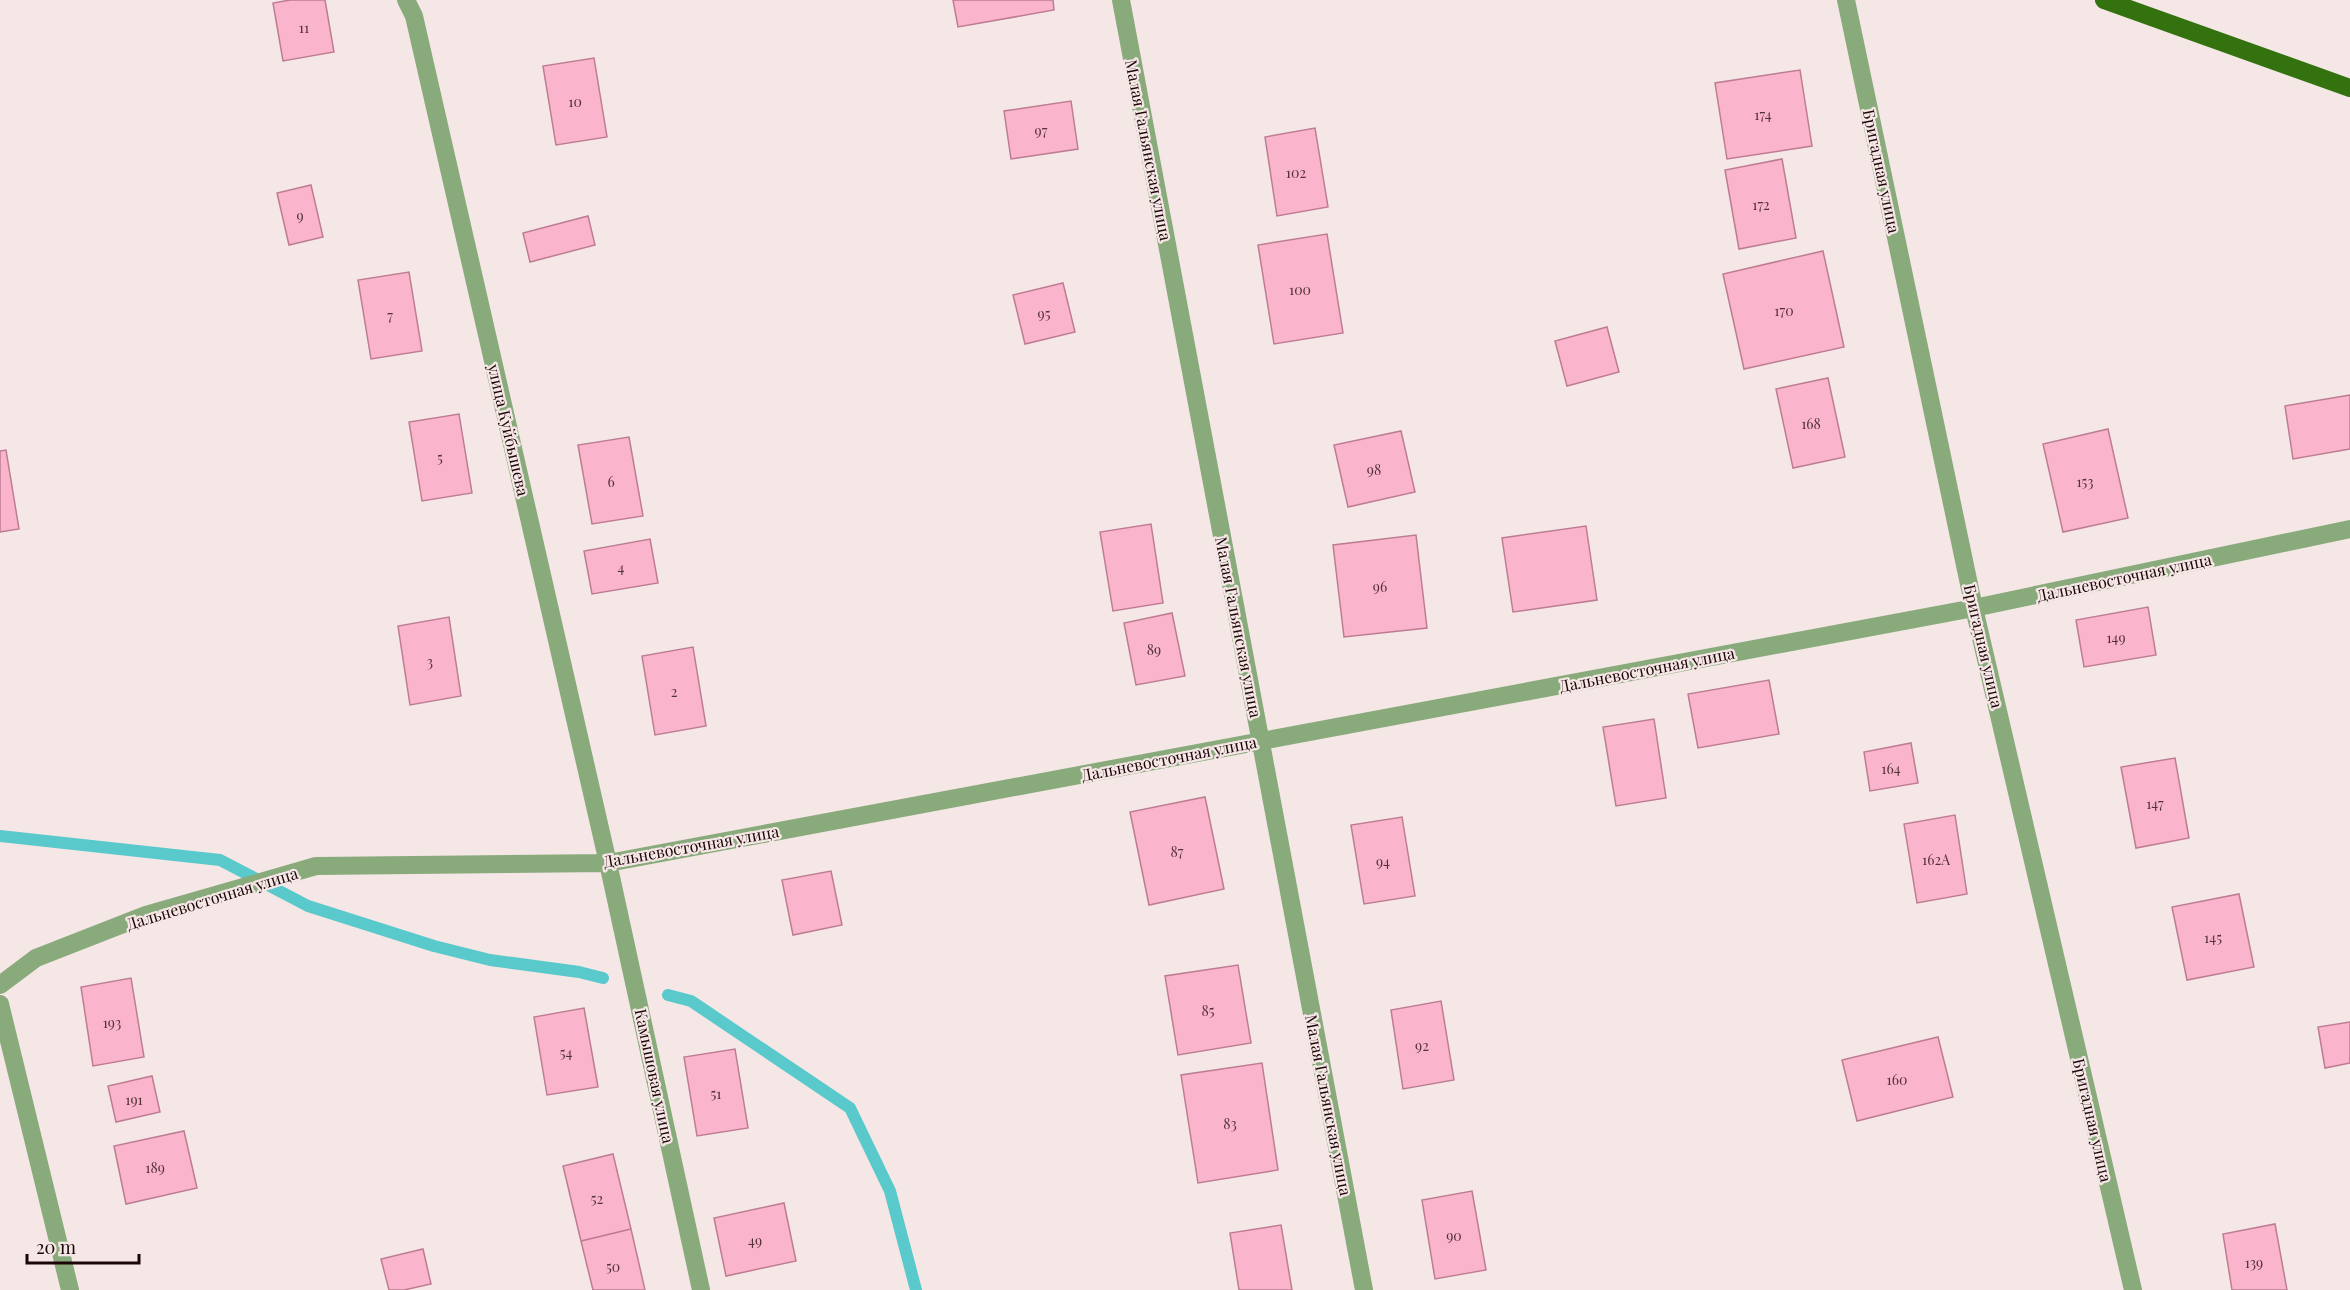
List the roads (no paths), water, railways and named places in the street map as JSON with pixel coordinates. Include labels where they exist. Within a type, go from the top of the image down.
[{"type":"main road","points":[[2104,0],[2350,88]]},
{"type":"street","name":"улица Куйбышева","points":[[406,0],[414,16],[608,863]]},
{"type":"street","name":"Малая Гальянская улица","points":[[1121,0],[1364,1290]]},
{"type":"street","name":"Бригадная улица","points":[[1846,0],[1974,608],[2133,1290]]},
{"type":"street","name":"Дальневосточная улица","points":[[0,985],[36,958],[146,915],[316,866],[608,863],[1974,608],[2350,529]]},
{"type":"street","name":"Камышовая улица","points":[[608,863],[701,1290]]},
{"type":"street","points":[[0,1004],[70,1290]]},
{"type":"waterway","points":[[0,836],[220,860],[308,906],[434,946],[490,960],[579,972],[603,978]]},
{"type":"waterway","points":[[668,995],[691,1001],[850,1108],[890,1191],[916,1290]]}]
